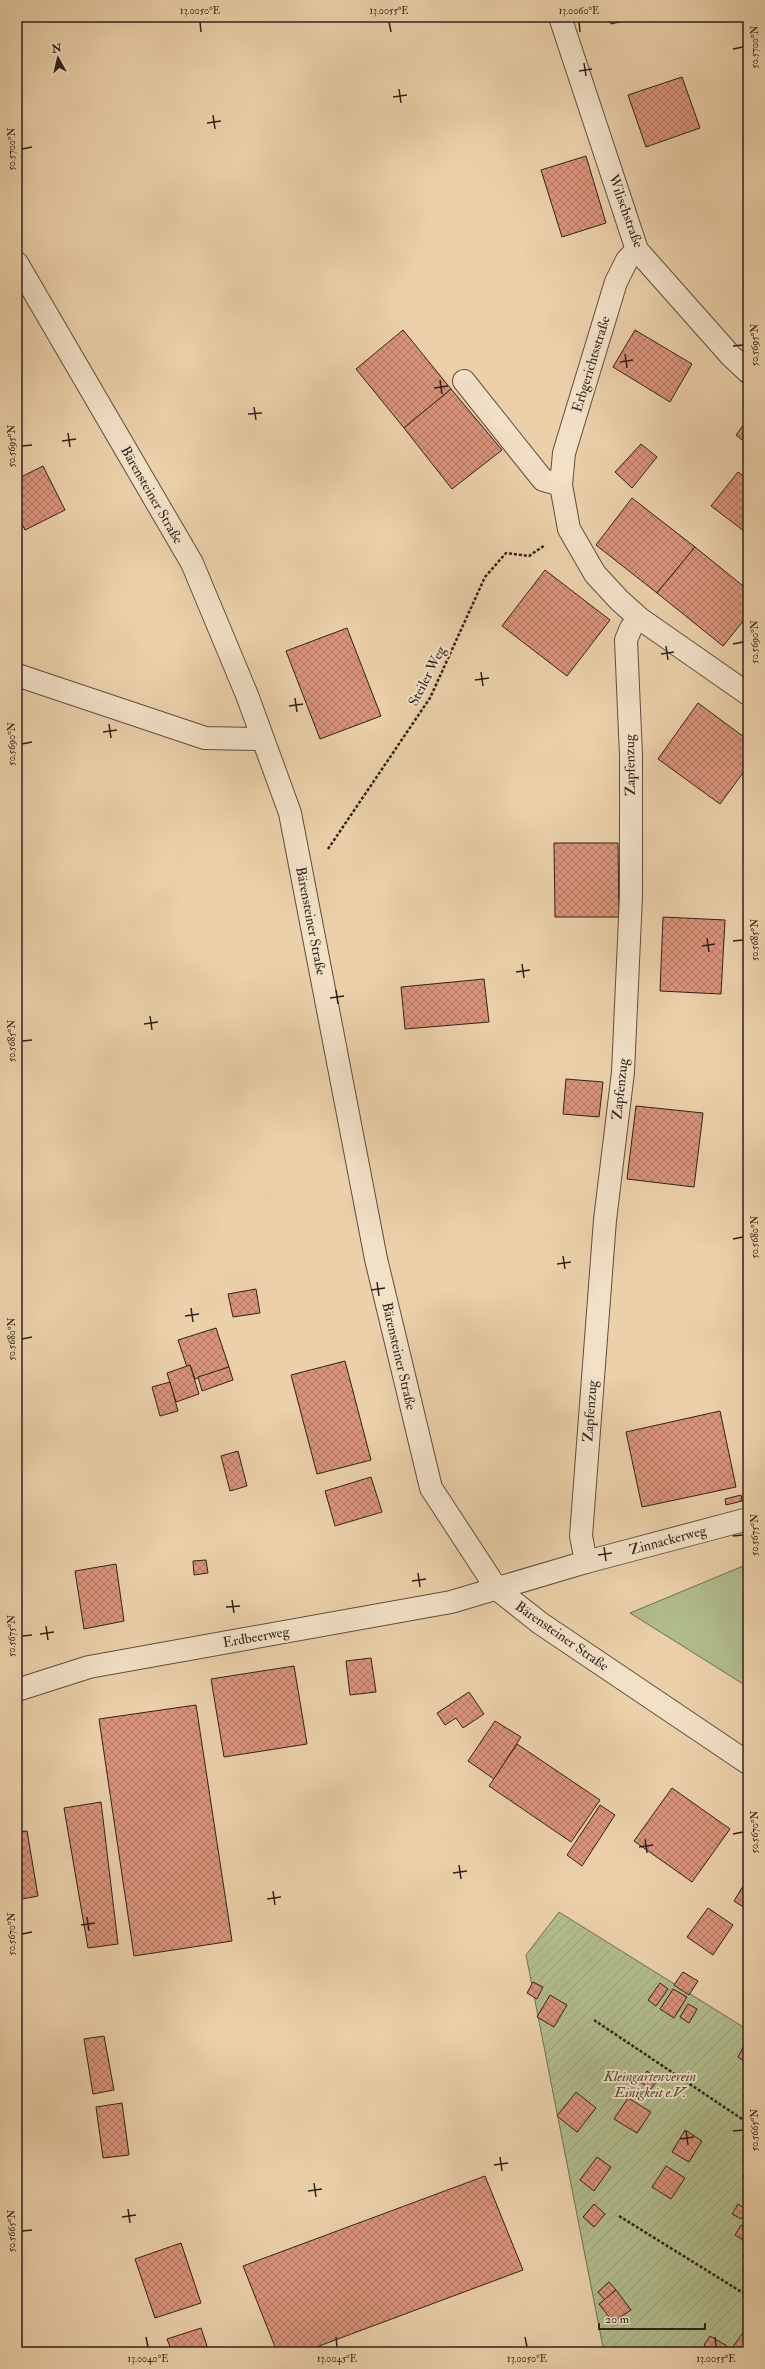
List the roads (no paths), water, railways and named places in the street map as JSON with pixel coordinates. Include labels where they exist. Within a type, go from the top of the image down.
[{"type":"street","name":"Wilischstraße","points":[[560,17],[637,250],[731,356],[748,372]]},
{"type":"street","name":"Erbgerichtsstraße","points":[[637,250],[627,260],[616,282],[564,453],[561,485],[569,529],[595,574],[639,618],[748,694]]},
{"type":"street","name":"Bärensteiner Straße","points":[[17,263],[192,563],[247,695],[290,813],[376,1259],[431,1488],[497,1589],[540,1623],[748,1763]]},
{"type":"street","points":[[464,380],[543,480],[561,485]]},
{"type":"street","name":"Zapfenzug","points":[[586,1562],[581,1536],[605,1220],[623,1072],[631,896],[631,756],[626,640],[631,628],[639,618]]},
{"type":"street","points":[[17,675],[205,738],[262,739]]},
{"type":"street","name":"Zinnackerweg","points":[[497,1589],[586,1562],[748,1518]]},
{"type":"street","name":"Erdbeerweg","points":[[17,1690],[89,1667],[451,1602],[497,1589]]},
{"type":"park label","name":"Kleingartenverein Einigkeit e.V.","points":[[650,2084]]}]
